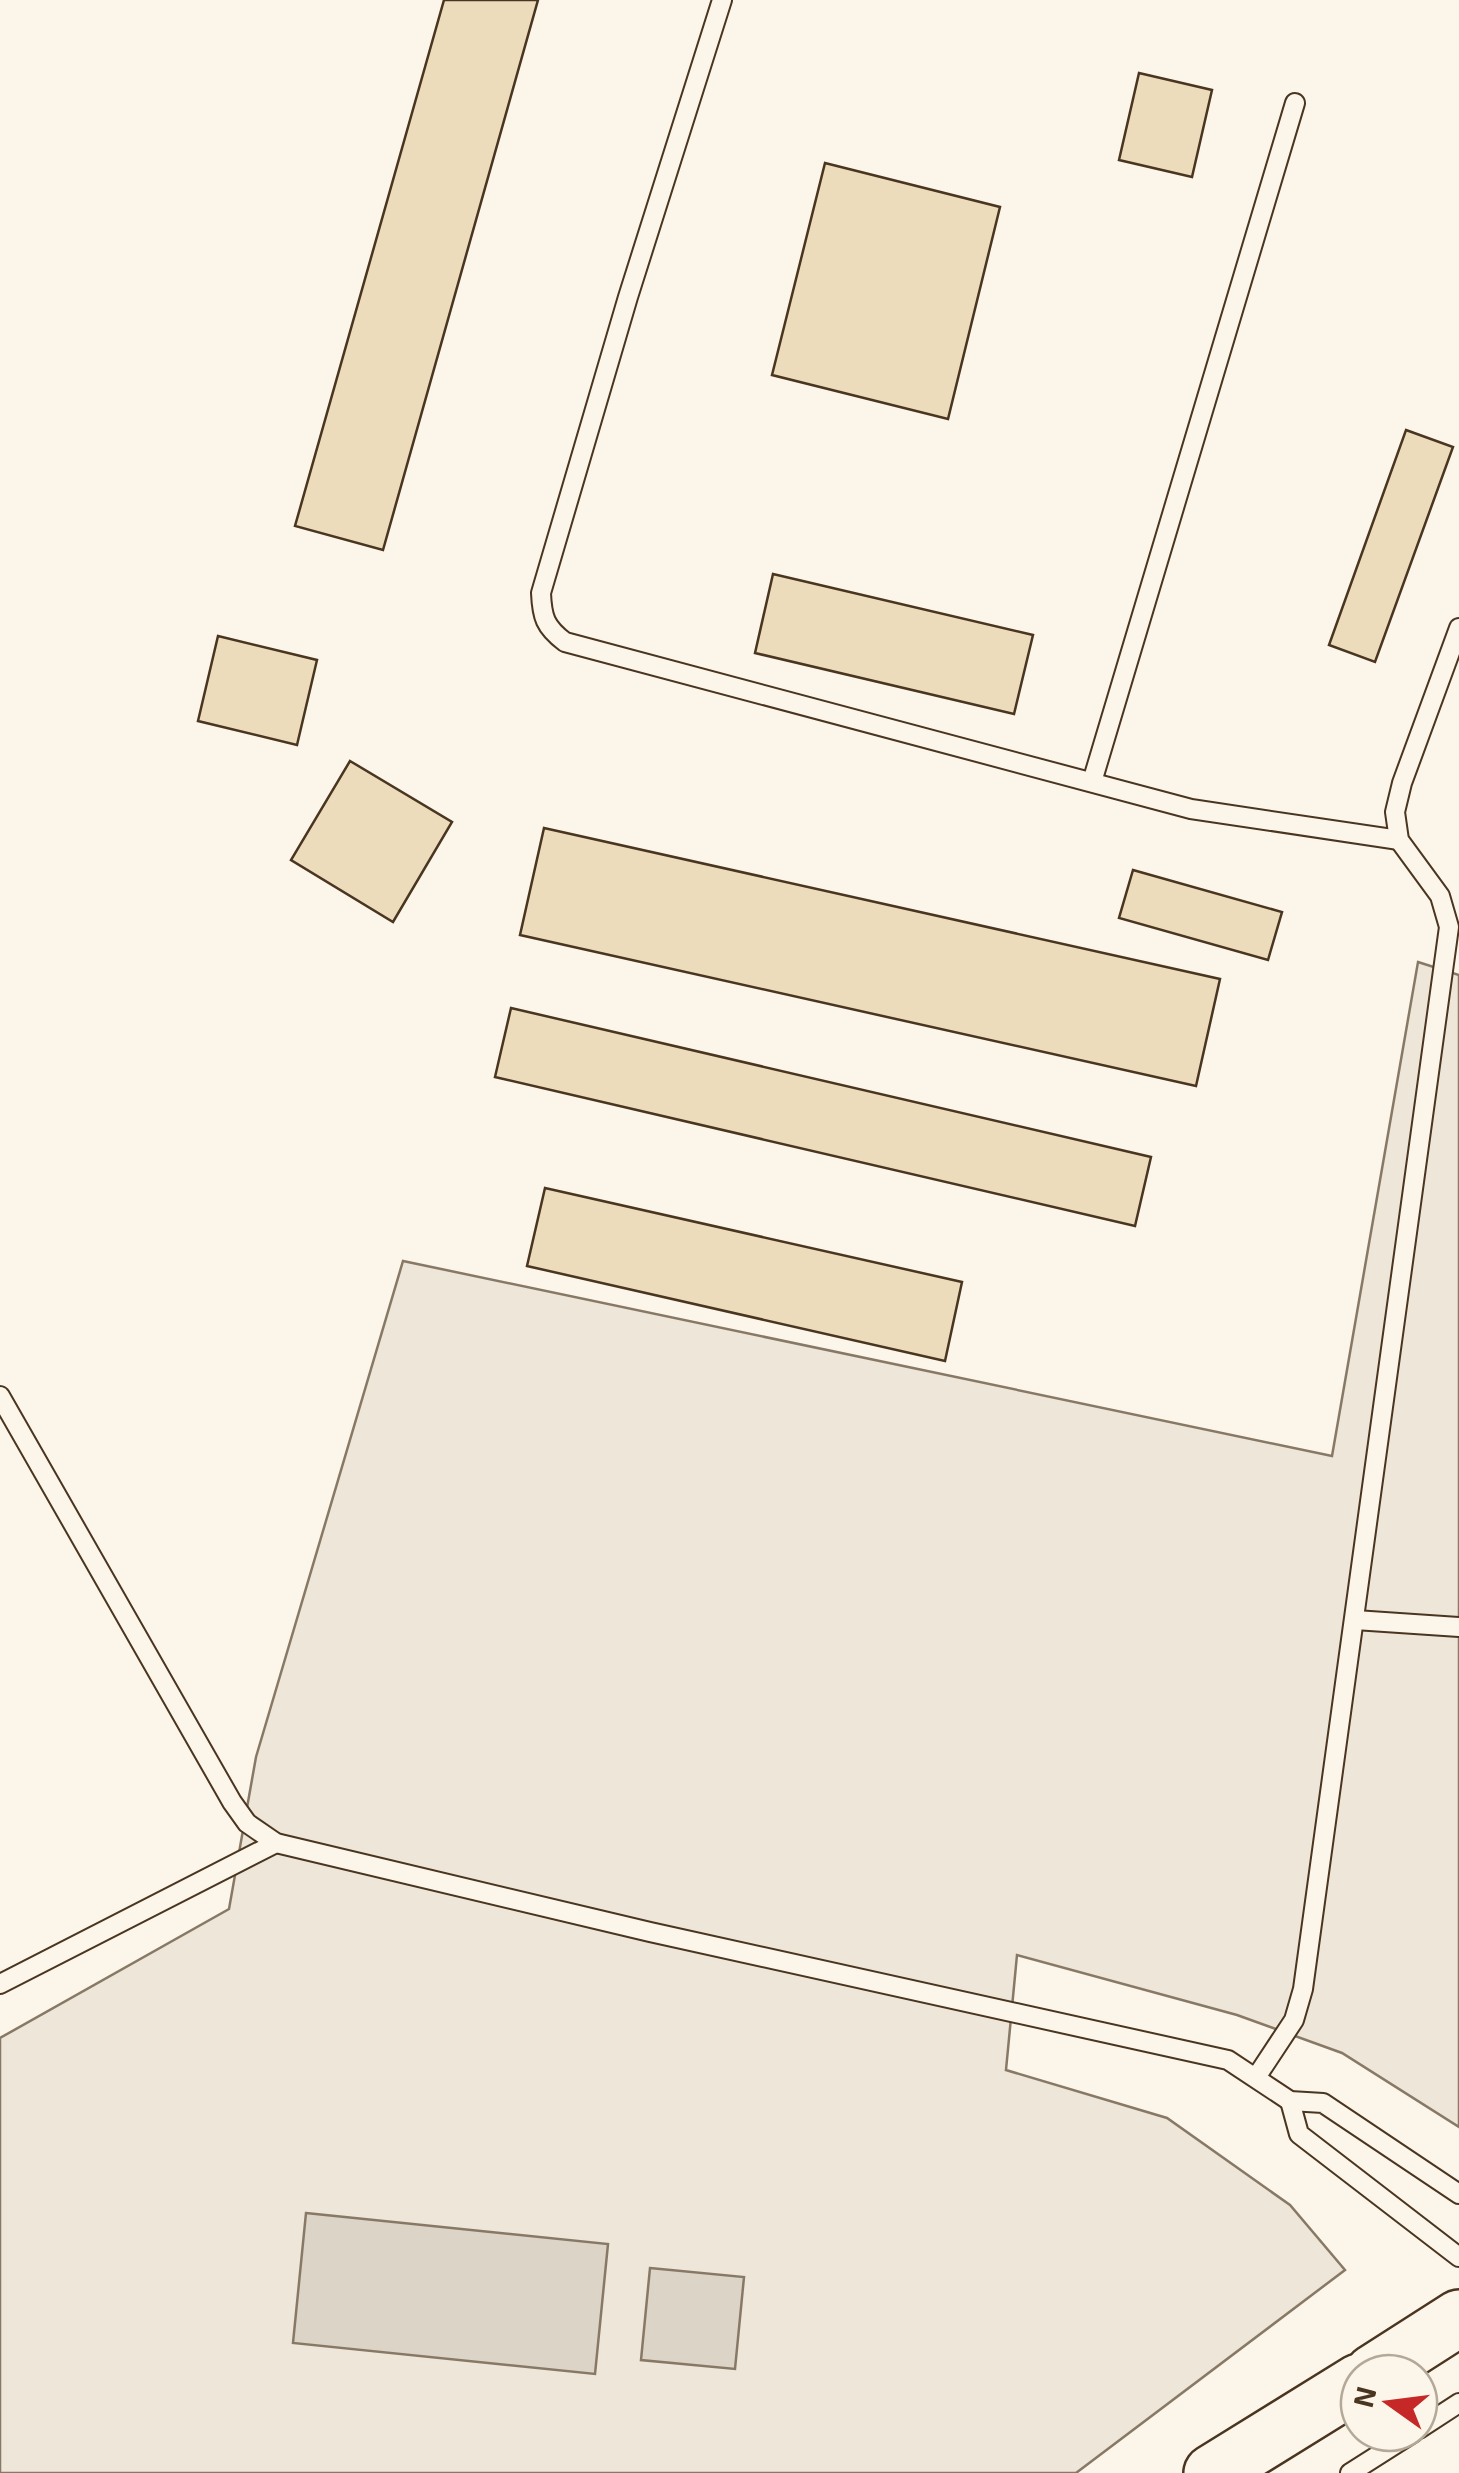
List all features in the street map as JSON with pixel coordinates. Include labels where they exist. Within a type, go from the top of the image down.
[{"type":"main road","points":[[1404,2353],[1459,2318]]},
{"type":"main road","points":[[1212,2473],[1339,2394]]},
{"type":"lane","points":[[722,0],[628,297],[541,593],[542,617],[550,630],[565,642],[1191,809],[1400,840]]},
{"type":"lane","points":[[1092,782],[1294,103]]},
{"type":"lane","points":[[1257,2076],[1294,2020],[1303,1988],[1356,1620],[1400,1260],[1454,927],[1440,896],[1400,840],[1395,812],[1459,628]]},
{"type":"lane","points":[[0,1396],[232,1802],[247,1824],[276,1843],[650,1932],[1228,2060],[1290,2100],[1322,2103],[1459,2194]]},
{"type":"lane","points":[[1356,1620],[1459,1627]]},
{"type":"lane","points":[[0,1984],[276,1843]]},
{"type":"lane","points":[[1290,2100],[1299,2134],[1459,2257]]},
{"type":"lane","points":[[1350,2473],[1381,2453]]},
{"type":"shaded area","points":[[1418,962],[1459,975],[1459,2127],[1342,2053],[1237,2015],[1017,1955],[1006,2070],[1167,2118],[1290,2205],[1345,2270],[1076,2473],[0,2473],[0,2038],[229,1909],[256,1757],[403,1261],[1332,1456]]},
{"type":"shaded area","points":[[306,2213],[608,2244],[595,2374],[293,2343]]},
{"type":"shaded area","points":[[650,2268],[744,2277],[735,2369],[641,2360]]},
{"type":"building","points":[[444,0],[538,0],[383,550],[295,526]]},
{"type":"building","points":[[1139,73],[1212,90],[1192,177],[1119,160]]},
{"type":"building","points":[[825,163],[1000,207],[948,419],[772,375]]},
{"type":"building","points":[[1406,430],[1453,447],[1375,662],[1329,645]]},
{"type":"building","points":[[773,574],[1033,635],[1014,714],[755,653]]},
{"type":"building","points":[[218,636],[317,660],[297,745],[198,721]]},
{"type":"building","points":[[350,761],[452,822],[393,922],[291,860]]},
{"type":"building","points":[[544,828],[1220,979],[1196,1086],[520,935]]},
{"type":"building","points":[[1133,870],[1282,912],[1268,960],[1119,918]]},
{"type":"building","points":[[511,1008],[1151,1157],[1135,1226],[495,1077]]},
{"type":"building","points":[[545,1188],[962,1282],[945,1361],[527,1266]]}]
